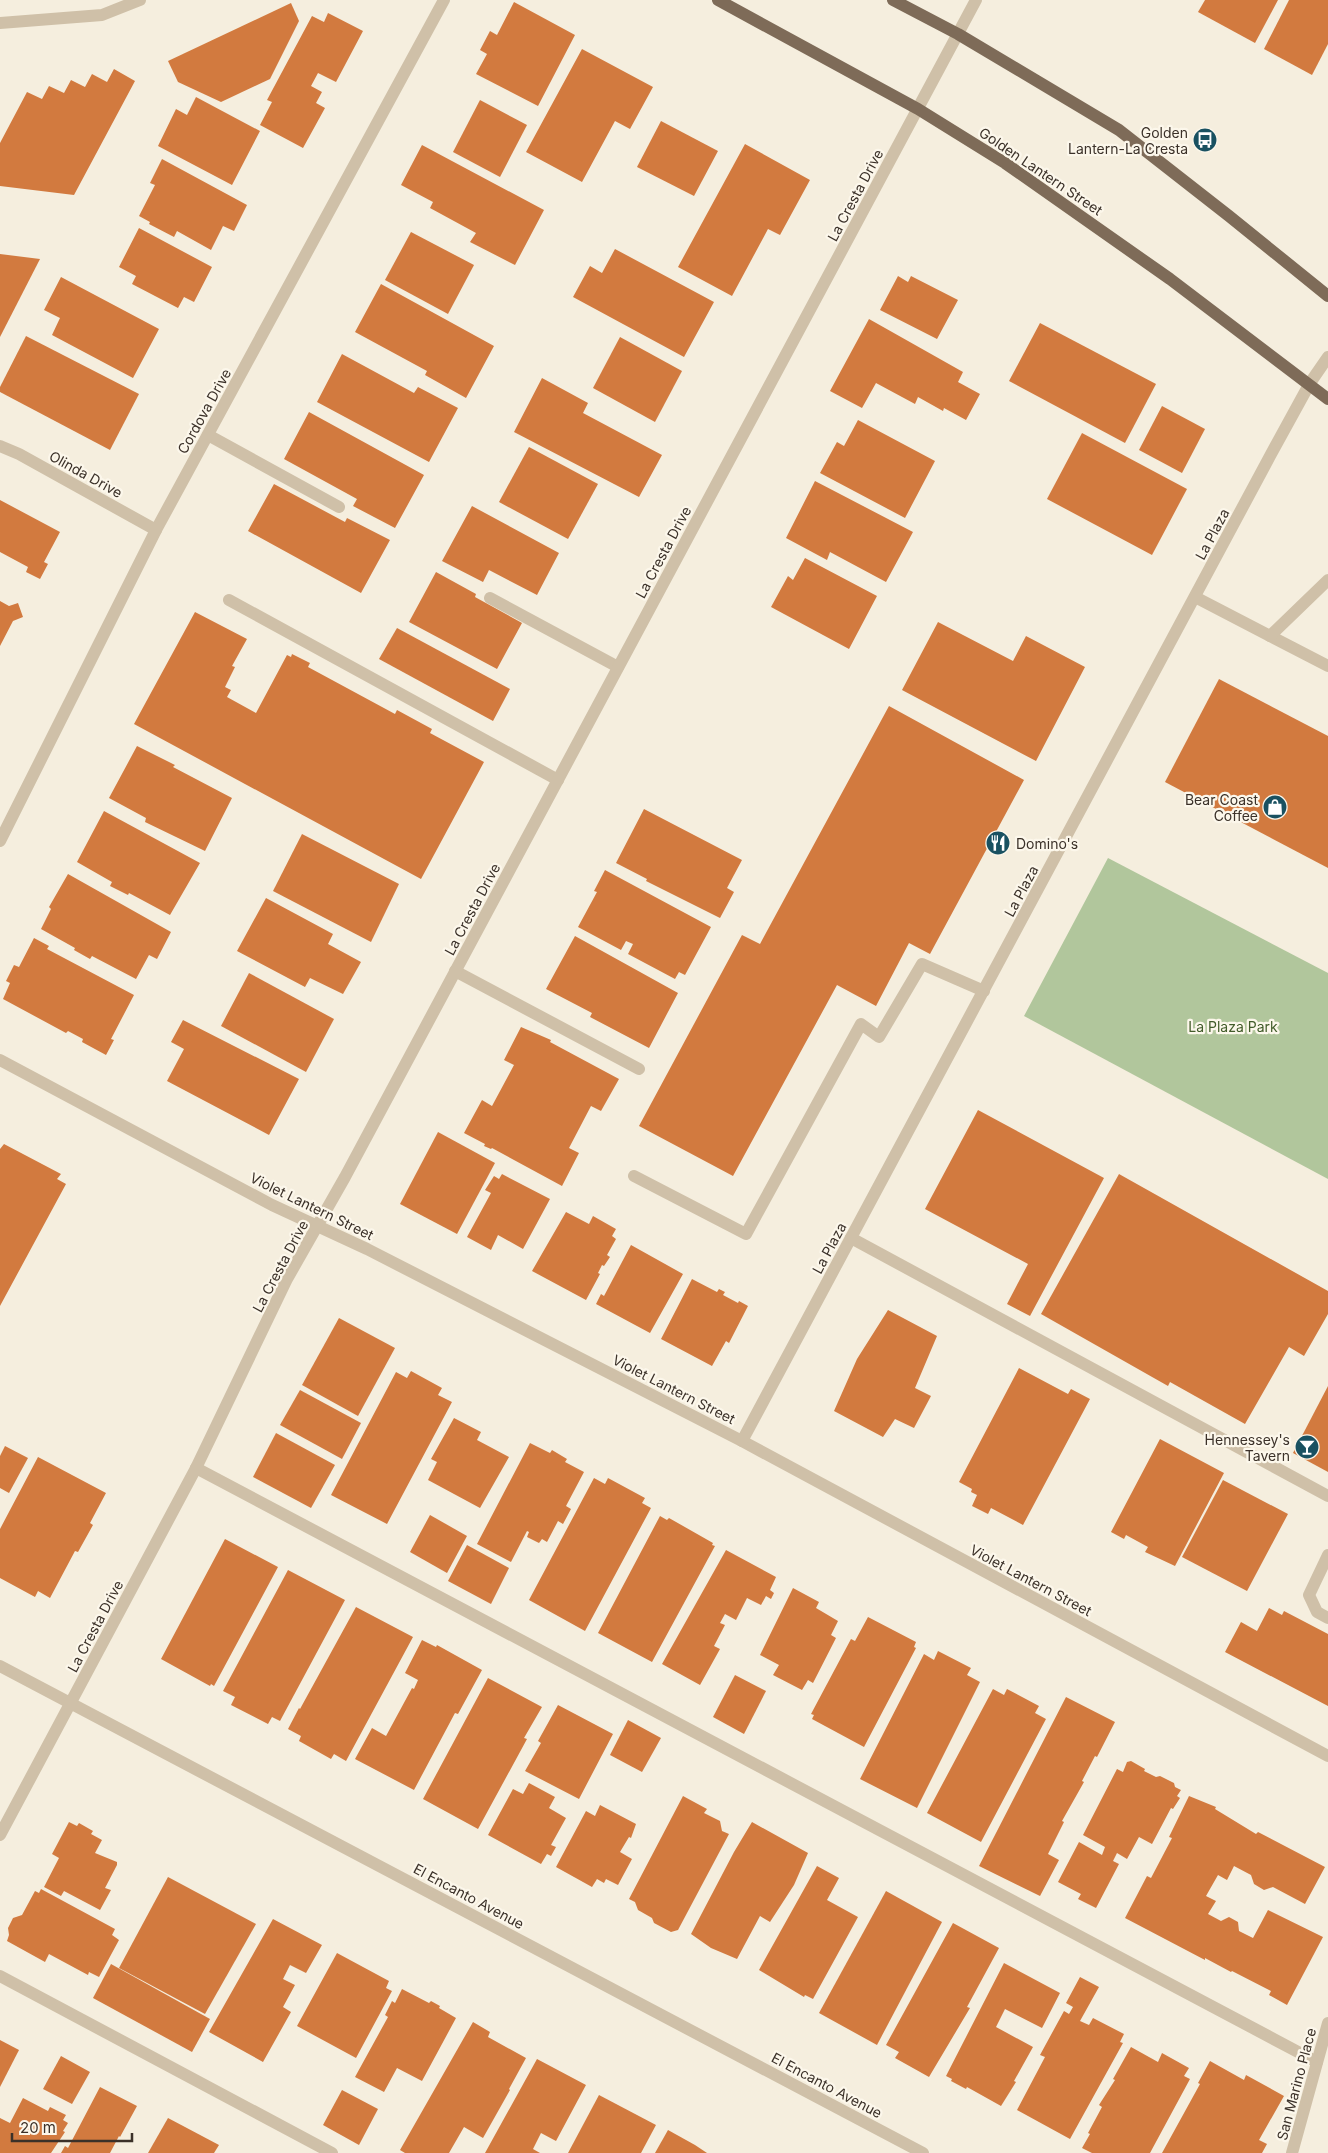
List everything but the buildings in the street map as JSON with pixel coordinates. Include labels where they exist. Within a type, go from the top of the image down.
[{"type":"main road","name":"Golden Lantern Street","points":[[718,0],[918,109],[1021,174],[1170,279],[1310,383],[1328,399]]},
{"type":"main road","points":[[893,0],[958,34],[1119,130],[1328,296]]},
{"type":"street","points":[[0,23],[102,15],[140,0]]},
{"type":"street","name":"Cordova Drive","points":[[0,841],[156,530],[444,0]]},
{"type":"street","name":"La Cresta Drive","points":[[0,1835],[196,1468],[288,1279],[976,0]]},
{"type":"street","name":"La Plaza","points":[[742,1442],[1310,383],[1328,357]]},
{"type":"street","points":[[208,435],[339,507]]},
{"type":"street","name":"Olinda Drive","points":[[0,446],[156,530]]},
{"type":"street","points":[[1270,636],[1328,580]]},
{"type":"street","points":[[1195,597],[1328,666]]},
{"type":"street","points":[[490,598],[618,667]]},
{"type":"street","points":[[229,600],[558,780]]},
{"type":"street","points":[[634,1176],[746,1234],[861,1024],[879,1037],[922,964],[984,990]]},
{"type":"street","points":[[455,971],[639,1069]]},
{"type":"street","name":"Violet Lantern Street","points":[[0,1060],[272,1205],[375,1254],[742,1442],[1328,1756]]},
{"type":"street","points":[[851,1238],[1328,1496]]},
{"type":"street","points":[[196,1468],[1318,2062]]},
{"type":"street","points":[[1328,1556],[1309,1595],[1317,1612],[1328,1618]]},
{"type":"street","name":"El Encanto Avenue","points":[[0,1666],[923,2153]]},
{"type":"street","points":[[0,1976],[332,2153]]},
{"type":"street","name":"San Marino Place","points":[[1292,2153],[1328,2023]]},
{"type":"green space","name":"La Plaza Park","points":[[1108,858],[1328,973],[1328,1179],[1024,1016]]},
{"type":"place","name":"Golden Lantern-La Cresta","points":[[1205,140]]},
{"type":"place","name":"Bear Coast Coffee","points":[[1275,807]]},
{"type":"place","name":"Domino's","points":[[998,843]]},
{"type":"place","name":"Hennessey's Tavern","points":[[1307,1447]]}]
